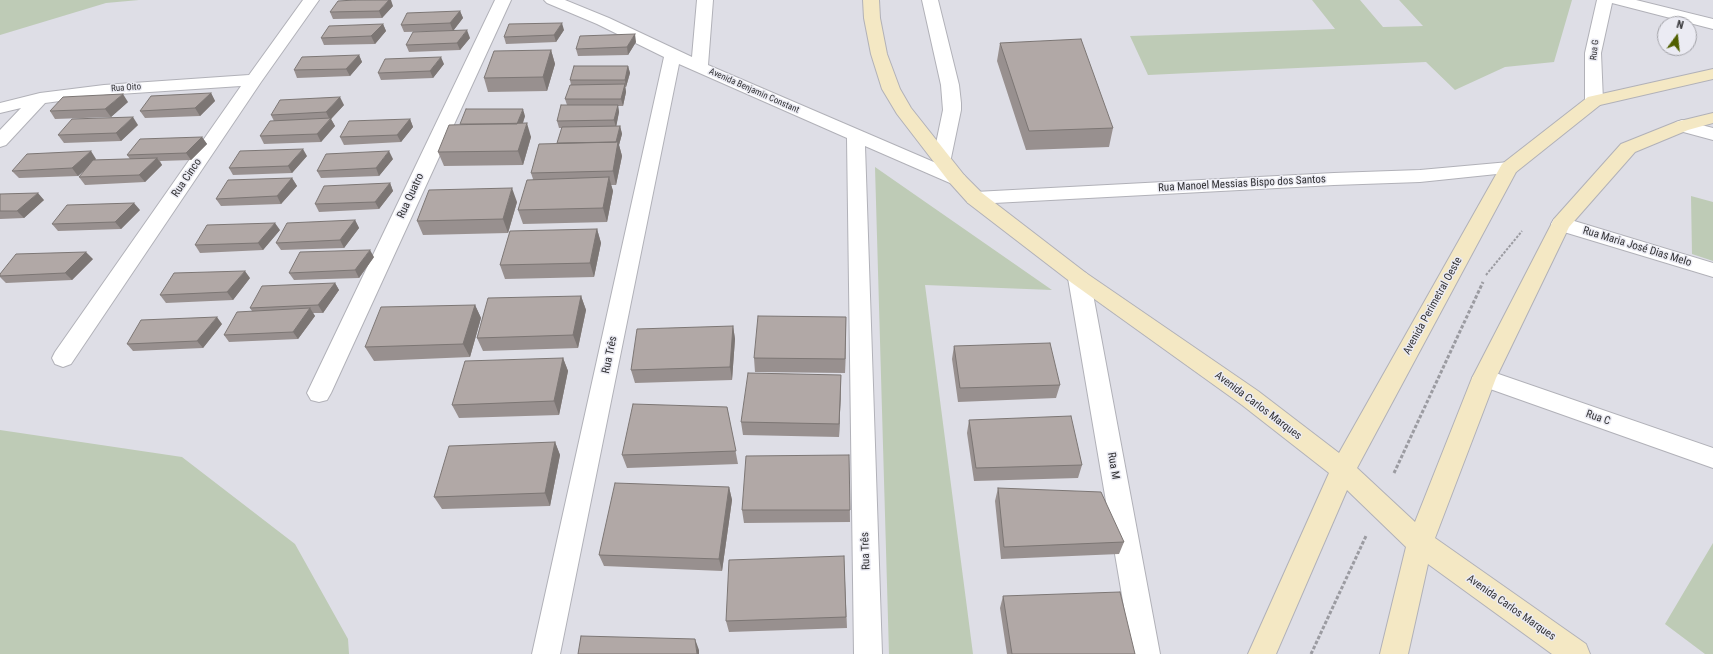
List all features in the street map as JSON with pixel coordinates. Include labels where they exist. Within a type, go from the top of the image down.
[{"type":"main road","name":"Avenida Carlos Marques","points":[[871,0],[872,18],[879,54],[891,89],[903,110],[957,178],[975,198],[1080,278],[1250,398],[1343,470],[1420,543],[1576,654]]},
{"type":"main road","name":"Avenida Perimetral Oeste","points":[[1262,654],[1343,470],[1509,168],[1594,102],[1713,74]]},
{"type":"main road","points":[[1394,654],[1420,543],[1484,378],[1561,224],[1628,148],[1682,126],[1713,118]]},
{"type":"street","name":"Rua Cinco","points":[[63,358],[254,80],[312,0]]},
{"type":"street","name":"Rua Quatro","points":[[318,393],[503,0]]},
{"type":"street","name":"Avenida Benjamin Constant","points":[[552,0],[699,67],[856,136],[957,178]]},
{"type":"street","points":[[699,67],[705,0]]},
{"type":"street","points":[[930,0],[950,85],[952,103],[951,116],[942,158]]},
{"type":"street","name":"Rua G","points":[[1594,102],[1593,53],[1605,0]]},
{"type":"street","points":[[1617,0],[1713,24]]},
{"type":"street","name":"Rua Três","points":[[546,654],[673,55]]},
{"type":"street","name":"Rua Oito","points":[[0,108],[40,98],[104,90],[254,80]]},
{"type":"street","points":[[0,141],[40,98]]},
{"type":"street","points":[[1682,126],[1713,134]]},
{"type":"street","name":"Rua Três","points":[[856,136],[868,654]]},
{"type":"street","name":"Rua Manoel Messias Bispo dos Santos","points":[[975,198],[1334,179],[1420,176],[1509,168]]},
{"type":"street","name":"Rua Maria José Dias Melo","points":[[1561,224],[1713,270]]},
{"type":"street","name":"Rua M","points":[[1080,278],[1146,654]]},
{"type":"street","name":"Rua C","points":[[1484,378],[1713,458]]},
{"type":"green space","points":[[0,0],[139,0],[106,3],[0,35]]},
{"type":"green space","points":[[1312,0],[1360,0],[1383,27],[1423,26],[1399,0],[1572,0],[1554,62],[1505,67],[1455,90],[1426,62],[1148,75],[1130,36],[1335,29]]},
{"type":"green space","points":[[875,167],[1052,290],[925,285],[973,654],[889,654]]},
{"type":"green space","points":[[1691,196],[1713,202],[1713,261],[1692,254]]},
{"type":"green space","points":[[0,430],[182,457],[295,544],[348,639],[349,654],[0,654]]},
{"type":"green space","points":[[1713,543],[1713,654],[1705,654],[1665,624]]},
{"type":"building","points":[[389,0],[379,11],[330,12],[338,1]]},
{"type":"building","points":[[460,11],[450,23],[401,25],[407,13]]},
{"type":"building","points":[[562,23],[554,35],[504,37],[509,24]]},
{"type":"building","points":[[383,24],[371,36],[321,38],[329,26]]},
{"type":"building","points":[[467,30],[457,43],[406,45],[413,32]]},
{"type":"building","points":[[635,34],[627,47],[576,49],[580,36]]},
{"type":"building","points":[[1081,39],[1113,128],[1029,131],[1000,43]]},
{"type":"building","points":[[551,50],[543,77],[484,78],[494,51]]},
{"type":"building","points":[[359,55],[346,69],[294,70],[302,57]]},
{"type":"building","points":[[441,57],[430,71],[378,73],[385,59]]},
{"type":"building","points":[[574,66],[628,66],[625,80],[570,80]]},
{"type":"building","points":[[625,84],[621,99],[565,99],[570,85]]},
{"type":"building","points":[[211,93],[195,108],[140,111],[151,96]]},
{"type":"building","points":[[123,94],[105,109],[50,111],[63,97]]},
{"type":"building","points":[[340,97],[326,112],[271,115],[280,100]]},
{"type":"building","points":[[561,105],[618,105],[614,120],[557,121]]},
{"type":"building","points":[[466,109],[523,109],[517,124],[460,124]]},
{"type":"building","points":[[133,117],[116,133],[58,135],[72,119]]},
{"type":"building","points":[[331,118],[317,134],[260,136],[270,121]]},
{"type":"building","points":[[410,119],[397,135],[340,137],[349,121]]},
{"type":"building","points":[[527,123],[518,151],[438,152],[449,125]]},
{"type":"building","points":[[620,126],[616,142],[557,143],[562,127]]},
{"type":"building","points":[[202,137],[186,153],[127,155],[140,139]]},
{"type":"building","points":[[618,142],[613,171],[531,173],[539,144]]},
{"type":"building","points":[[303,149],[288,166],[229,168],[240,151]]},
{"type":"building","points":[[91,151],[72,168],[12,171],[27,154]]},
{"type":"building","points":[[389,151],[376,168],[317,171],[326,154]]},
{"type":"building","points":[[157,158],[139,175],[79,177],[93,160]]},
{"type":"building","points":[[609,177],[603,208],[518,210],[527,180]]},
{"type":"building","points":[[292,178],[277,196],[216,199],[228,180]]},
{"type":"building","points":[[390,183],[375,202],[315,204],[324,186]]},
{"type":"building","points":[[512,188],[503,219],[417,221],[429,190]]},
{"type":"building","points":[[38,193],[17,211],[0,211],[0,194]]},
{"type":"building","points":[[134,203],[115,222],[52,224],[67,205]]},
{"type":"building","points":[[355,220],[340,240],[276,243],[287,223]]},
{"type":"building","points":[[275,223],[258,243],[195,245],[207,225]]},
{"type":"building","points":[[597,229],[590,263],[500,265],[510,231]]},
{"type":"building","points":[[370,250],[355,270],[289,273],[300,252]]},
{"type":"building","points":[[86,252],[65,273],[0,276],[16,254]]},
{"type":"building","points":[[245,271],[227,292],[160,295],[174,273]]},
{"type":"building","points":[[335,283],[318,305],[250,308],[262,286]]},
{"type":"building","points":[[581,296],[573,335],[477,338],[488,298]]},
{"type":"building","points":[[475,305],[463,344],[365,347],[381,307]]},
{"type":"building","points":[[310,308],[293,332],[224,335],[237,312]]},
{"type":"building","points":[[758,316],[846,317],[845,359],[754,358]]},
{"type":"building","points":[[217,317],[197,341],[127,344],[141,320]]},
{"type":"building","points":[[733,326],[730,367],[631,370],[637,329]]},
{"type":"building","points":[[1050,343],[1060,385],[960,388],[954,346]]},
{"type":"building","points":[[563,358],[554,401],[452,405],[465,361]]},
{"type":"building","points":[[748,373],[841,375],[839,424],[741,422]]},
{"type":"building","points":[[633,404],[727,407],[736,451],[622,455]]},
{"type":"building","points":[[1071,416],[1082,465],[976,468],[969,420]]},
{"type":"building","points":[[555,442],[545,493],[434,497],[449,446]]},
{"type":"building","points":[[849,455],[850,510],[742,510],[746,456]]},
{"type":"building","points":[[615,483],[729,487],[719,559],[599,555]]},
{"type":"building","points":[[998,488],[1101,492],[1124,542],[1004,547]]},
{"type":"building","points":[[844,556],[846,617],[726,621],[729,560]]},
{"type":"building","points":[[1120,592],[1135,654],[1012,654],[1003,596]]},
{"type":"building","points":[[581,636],[695,639],[697,654],[578,654]]}]
